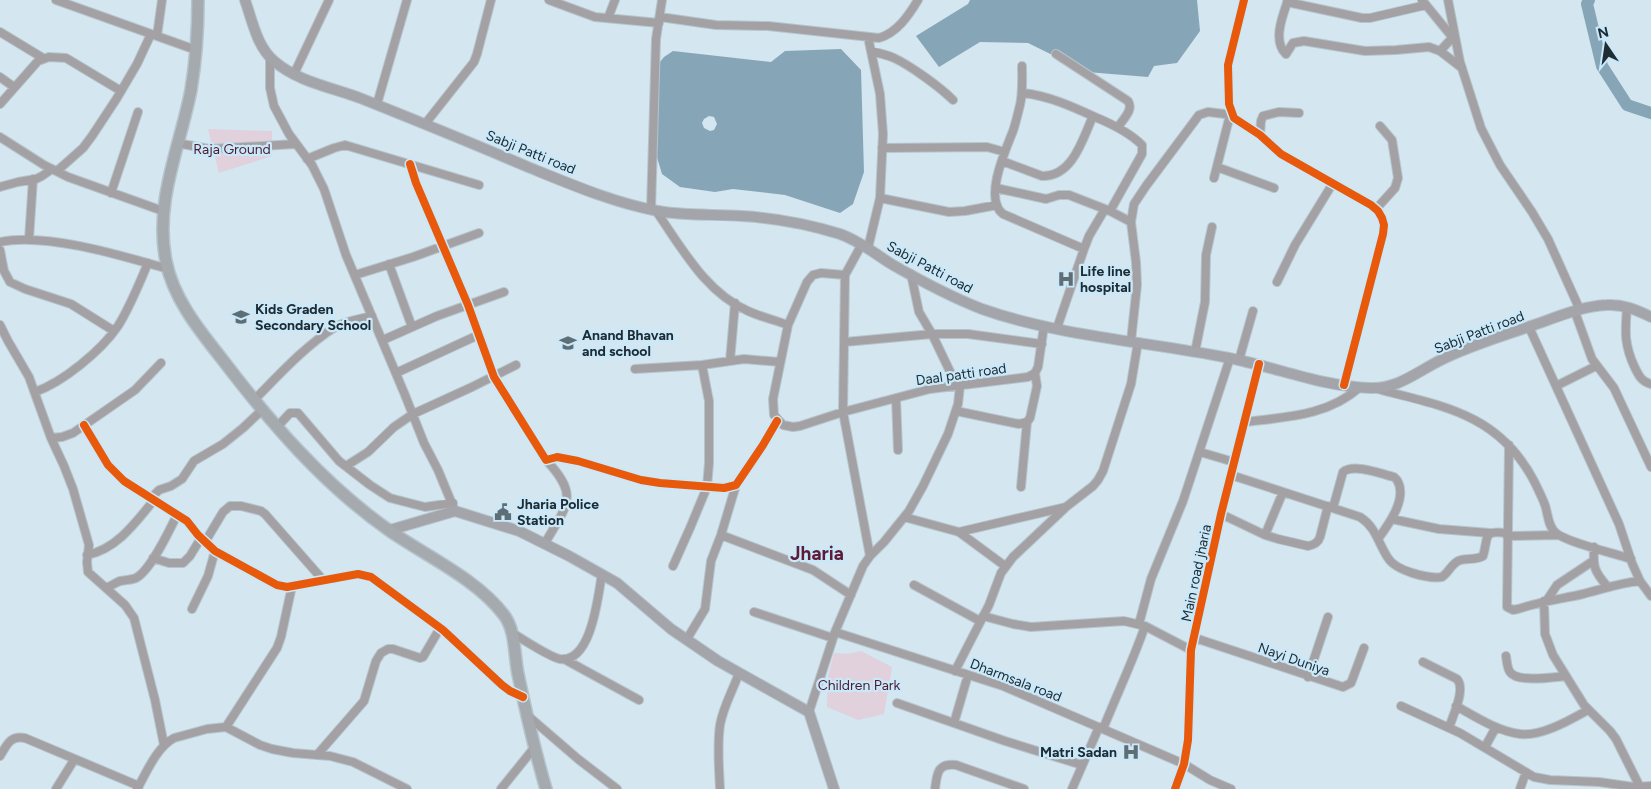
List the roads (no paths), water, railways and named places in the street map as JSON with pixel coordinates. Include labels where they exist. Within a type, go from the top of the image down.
[{"type":"highway","points":[[198,0],[196,50],[191,91],[177,143],[163,211],[162,239],[174,287],[203,334],[254,400],[330,482],[390,530],[453,571],[481,592],[495,604],[506,618],[512,633],[515,660],[534,748],[546,789]]},
{"type":"main road","name":"Sabji Patti road","points":[[245,0],[262,45],[270,58],[294,74],[377,104],[596,193],[654,210],[711,216],[741,216],[798,223],[845,236],[911,274],[979,308],[1044,326],[1234,359],[1260,364],[1305,377],[1375,389],[1398,384],[1431,364],[1455,353],[1577,311],[1609,305],[1638,310],[1651,317]]},
{"type":"main road","points":[[390,530],[454,507],[520,531],[602,574],[628,592],[671,629],[739,673],[809,712],[834,789]]},
{"type":"street","points":[[56,0],[196,50]]},
{"type":"street","points":[[0,188],[42,176],[54,170],[83,148],[121,91],[154,35],[162,0]]},
{"type":"street","points":[[294,74],[329,0]]},
{"type":"street","points":[[377,104],[407,0]]},
{"type":"street","points":[[425,124],[474,62],[491,0]]},
{"type":"street","points":[[549,0],[586,14],[608,18],[716,25],[768,26],[879,38],[894,31],[918,0]]},
{"type":"street","points":[[608,18],[615,0]]},
{"type":"street","points":[[662,0],[656,39],[654,210],[706,281],[719,294],[748,311],[788,325]]},
{"type":"street","points":[[1244,0],[1228,65],[1229,104],[1232,115],[1239,122],[1260,135],[1281,154],[1371,205],[1382,218],[1384,225],[1344,385]]},
{"type":"street","points":[[1448,0],[1454,37],[1481,128],[1500,165],[1548,239],[1577,311],[1596,366],[1617,394],[1651,466]]},
{"type":"street","points":[[1454,37],[1424,3],[1377,18],[1362,18],[1287,1],[1279,33],[1286,54],[1293,43],[1304,41],[1364,51],[1429,47],[1440,51],[1462,68]]},
{"type":"street","points":[[0,32],[43,58]]},
{"type":"street","points":[[868,37],[880,94],[883,121],[880,198],[865,246],[846,275],[843,412],[870,556]]},
{"type":"street","points":[[1440,51],[1454,37]]},
{"type":"street","points":[[871,51],[889,56],[901,62],[943,90],[953,100]]},
{"type":"street","points":[[1056,54],[1129,103],[1130,110],[1118,127]]},
{"type":"street","points":[[0,104],[38,61],[43,58],[66,58],[121,91]]},
{"type":"street","points":[[270,58],[270,88],[274,106],[296,144],[312,165],[324,189],[346,255],[424,443],[454,507],[425,507],[400,501],[380,492],[330,452],[298,413],[290,413],[277,427]]},
{"type":"street","points":[[1022,66],[1022,92],[1016,123],[1005,152],[996,188],[999,211],[1084,248]]},
{"type":"street","points":[[0,77],[14,87]]},
{"type":"street","points":[[1022,92],[1058,101],[1118,127],[1138,141],[1143,149],[1139,160],[1089,236],[1057,328]]},
{"type":"street","points":[[111,193],[138,112]]},
{"type":"street","points":[[955,670],[1006,566],[1066,507],[1093,486],[1103,470],[1131,384],[1137,285],[1131,222],[1134,204],[1199,115],[1208,112],[1232,115]]},
{"type":"street","points":[[1260,135],[1263,116],[1279,112],[1299,113]]},
{"type":"street","points":[[1214,178],[1232,115]]},
{"type":"street","points":[[1002,162],[1042,176],[1061,171],[1074,157],[1093,116]]},
{"type":"street","points":[[1376,209],[1395,188],[1398,178],[1392,140],[1380,126]]},
{"type":"street","points":[[0,137],[54,170],[163,211]]},
{"type":"street","points":[[177,143],[209,149],[296,144]]},
{"type":"street","points":[[307,160],[334,148],[346,145],[479,185]]},
{"type":"street","points":[[882,148],[987,147],[1005,152]]},
{"type":"street","points":[[410,164],[416,183],[468,305],[494,377],[546,460],[559,474],[567,489],[567,506],[546,544]]},
{"type":"street","points":[[1217,167],[1274,188]]},
{"type":"street","points":[[29,239],[33,179]]},
{"type":"street","points":[[1277,282],[1296,245],[1333,182]]},
{"type":"street","points":[[996,188],[1046,199],[1063,194],[1107,210],[1131,222]]},
{"type":"street","points":[[880,198],[949,212],[997,205]]},
{"type":"street","points":[[1195,352],[1205,302],[1206,255],[1212,227]]},
{"type":"street","points":[[355,275],[479,233]]},
{"type":"street","points":[[0,242],[29,239],[70,245],[117,254],[168,269]]},
{"type":"street","points":[[0,250],[4,272],[10,282],[71,304],[114,330]]},
{"type":"street","points":[[35,392],[57,382],[94,352],[114,330],[122,318],[148,264]]},
{"type":"street","points":[[389,264],[412,327]]},
{"type":"street","points":[[687,639],[705,609],[712,562],[722,535],[736,485],[777,421],[774,415],[773,399],[788,325],[807,282],[813,275],[821,273],[846,275]]},
{"type":"street","points":[[809,712],[834,635],[863,566],[904,517],[919,494],[939,453],[956,411],[958,386],[919,312],[911,274]]},
{"type":"street","points":[[382,340],[504,292]]},
{"type":"street","points":[[730,361],[735,303]]},
{"type":"street","points":[[1627,308],[1625,332],[1627,349],[1641,379],[1651,384]]},
{"type":"street","points":[[1072,789],[1133,660],[1151,579],[1176,520],[1253,311]]},
{"type":"street","points":[[254,400],[294,361],[335,327],[372,316]]},
{"type":"street","points":[[0,325],[35,392],[51,438],[73,489],[89,545],[87,555],[88,572],[125,605],[134,618],[155,700],[164,745]]},
{"type":"street","points":[[1020,488],[1028,422],[1037,386],[1035,373],[1041,358],[1044,326]]},
{"type":"street","points":[[1529,327],[1619,524],[1640,580],[1651,596]]},
{"type":"street","points":[[845,342],[932,334],[979,334],[1042,344]]},
{"type":"street","points":[[396,373],[474,337]]},
{"type":"street","points":[[635,369],[702,365],[744,359],[780,362]]},
{"type":"street","points":[[51,438],[68,436],[135,390],[161,362]]},
{"type":"street","name":"Main road jharia","points":[[1175,789],[1184,764],[1188,740],[1194,638],[1221,514],[1260,364]]},
{"type":"street","points":[[673,566],[707,487],[709,401],[702,365]]},
{"type":"street","points":[[346,466],[368,452],[394,427],[412,414],[516,366]]},
{"type":"street","points":[[1556,386],[1596,366]]},
{"type":"street","name":"Daal patti road","points":[[777,421],[783,425],[793,427],[930,389],[1020,379],[1035,373]]},
{"type":"street","points":[[1245,422],[1287,417],[1324,409],[1341,402],[1360,387]]},
{"type":"street","points":[[1375,389],[1432,403],[1461,413],[1482,423],[1496,433],[1509,445],[1532,478],[1553,531],[1558,535]]},
{"type":"street","points":[[896,398],[898,450]]},
{"type":"street","points":[[87,555],[99,553],[113,544],[137,521],[159,490],[171,486],[182,479],[194,462],[223,444],[262,410]]},
{"type":"street","points":[[956,411],[1011,423],[1023,424],[1028,422]]},
{"type":"street","points":[[84,425],[114,473],[187,521],[215,551],[283,587],[348,575],[366,575],[412,606],[440,628],[502,685],[523,697]]},
{"type":"street","points":[[1509,445],[1507,607],[1513,610],[1546,600],[1583,594],[1608,586],[1640,580]]},
{"type":"street","points":[[1200,452],[1234,462]]},
{"type":"street","points":[[546,460],[557,457],[578,461],[641,480],[660,483],[724,488],[736,485]]},
{"type":"street","points":[[1221,514],[1265,535],[1308,546],[1313,545],[1318,542],[1344,472],[1349,468],[1355,468],[1394,477],[1400,484],[1397,507],[1392,519],[1378,539]]},
{"type":"street","points":[[1231,475],[1360,517],[1374,529],[1388,559],[1396,566],[1420,575],[1439,577],[1446,575],[1456,562],[1478,559],[1483,556],[1490,533]]},
{"type":"street","points":[[1265,535],[1283,492]]},
{"type":"street","points":[[153,558],[175,564],[182,563],[203,540],[223,512],[230,506],[241,506],[261,511],[323,580]]},
{"type":"street","points":[[959,532],[1066,507]]},
{"type":"street","points":[[106,588],[118,582],[137,577],[153,558],[177,515]]},
{"type":"street","points":[[904,517],[959,532],[1006,566]]},
{"type":"street","points":[[1392,519],[1439,529],[1507,534],[1558,535],[1631,559]]},
{"type":"street","points":[[722,535],[813,570],[851,595]]},
{"type":"street","points":[[1594,547],[1593,561],[1597,575],[1608,586]]},
{"type":"street","points":[[192,609],[208,576],[215,551]]},
{"type":"street","points":[[1593,561],[1556,585],[1546,600],[1545,634],[1553,655],[1566,676],[1588,710],[1610,731],[1640,787]]},
{"type":"street","points":[[564,659],[577,653],[592,626],[602,574]]},
{"type":"street","points":[[914,585],[982,618],[1031,627],[1124,621],[1142,625],[1192,650]]},
{"type":"street","points":[[226,727],[277,648],[292,586]]},
{"type":"street","name":"Dharmsala road","points":[[754,612],[955,670],[1003,686],[1184,764],[1210,780],[1231,789]]},
{"type":"street","points":[[1308,677],[1328,617]]},
{"type":"street","points":[[317,755],[364,701],[376,661],[381,653],[388,649],[393,649],[420,658],[423,657],[440,628]]},
{"type":"street","points":[[512,633],[639,700]]},
{"type":"street","name":"Nayi Duniya","points":[[1194,638],[1342,687],[1351,683],[1364,648]]},
{"type":"street","points":[[1506,656],[1510,673],[1515,677],[1566,676]]},
{"type":"street","points":[[1423,662],[1457,678],[1460,682],[1461,692],[1449,728]]},
{"type":"street","points":[[720,789],[720,725],[739,673]]},
{"type":"street","points":[[954,723],[968,675]]},
{"type":"street","points":[[897,702],[954,723],[1082,765]]},
{"type":"street","points":[[1400,706],[1485,747],[1534,777],[1640,787],[1651,786]]},
{"type":"street","points":[[1456,706],[1496,727],[1520,734],[1529,734],[1557,726],[1588,710]]},
{"type":"street","points":[[527,715],[578,759],[617,789]]},
{"type":"street","points":[[0,756],[12,739],[18,737],[25,738],[138,788],[164,745],[174,738],[207,729],[226,727],[255,743],[272,749],[353,762],[407,789]]},
{"type":"street","points":[[1485,747],[1496,727]]},
{"type":"street","points":[[501,789],[534,748]]},
{"type":"street","points":[[56,789],[74,760]]},
{"type":"street","points":[[935,789],[938,774],[944,766],[949,764],[1024,789]]},
{"type":"street","points":[[1520,789],[1526,772]]},
{"type":"water","points":[[970,0],[1197,0],[1200,31],[1177,63],[1154,66],[1148,77],[1087,72],[1028,43],[980,42],[939,67],[916,36],[968,4]]},
{"type":"water","points":[[841,49],[861,70],[864,172],[853,204],[840,213],[785,195],[733,189],[715,192],[680,187],[662,174],[654,147],[650,74],[664,57],[673,51],[771,62],[785,51]],"holes":[[[709,116],[714,117],[717,124],[714,130],[710,131],[704,128],[702,123],[704,119]]]},
{"type":"waterway","points":[[1589,0],[1587,4],[1602,66],[1627,105],[1651,113]]},
{"type":"place","name":"Life line hospital","points":[[1066,279]]},
{"type":"place","name":"Kids Graden Secondary School","points":[[241,317]]},
{"type":"place","name":"Anand Bhavan and school","points":[[568,343]]},
{"type":"place","name":"Jharia Police Station","points":[[503,512]]},
{"type":"place","name":"Matri Sadan","points":[[1131,752]]},
{"type":"district","name":"Jharia","points":[[817,553]]},
{"type":"park label","name":"Raja Ground","points":[[232,149]]},
{"type":"park label","name":"Children Park","points":[[859,685]]}]
